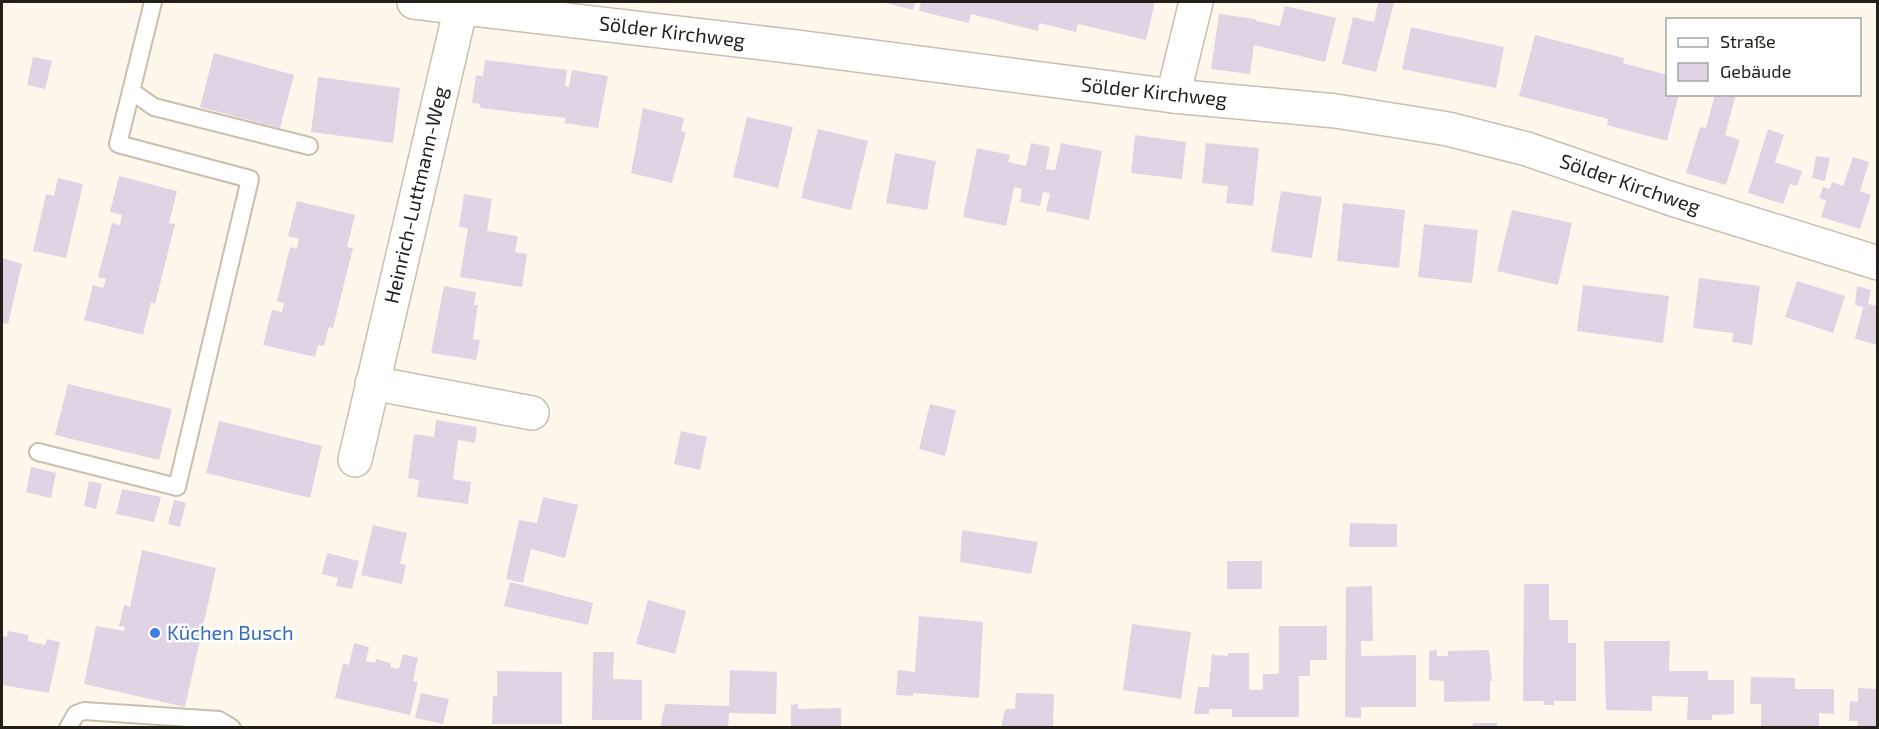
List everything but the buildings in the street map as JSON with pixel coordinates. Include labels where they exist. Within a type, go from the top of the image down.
[{"type":"street","name":"Sölder Kirchweg","points":[[414,2],[796,47],[1173,96],[1336,111],[1448,129],[1527,149],[1669,198],[1878,263]]},
{"type":"street","points":[[1173,96],[1196,2]]},
{"type":"street","name":"Heinrich-Luttmann-Weg","points":[[356,460],[372,383],[461,8]]},
{"type":"street","points":[[372,383],[532,413]]},
{"type":"lane","points":[[38,452],[177,487],[250,179],[118,144],[153,2]]},
{"type":"lane","points":[[131,91],[154,107],[309,146]]},
{"type":"lane","points":[[68,728],[76,714],[84,711],[219,720],[232,728]]},
{"type":"place","name":"Küchen Busch","points":[[155,633]]}]
